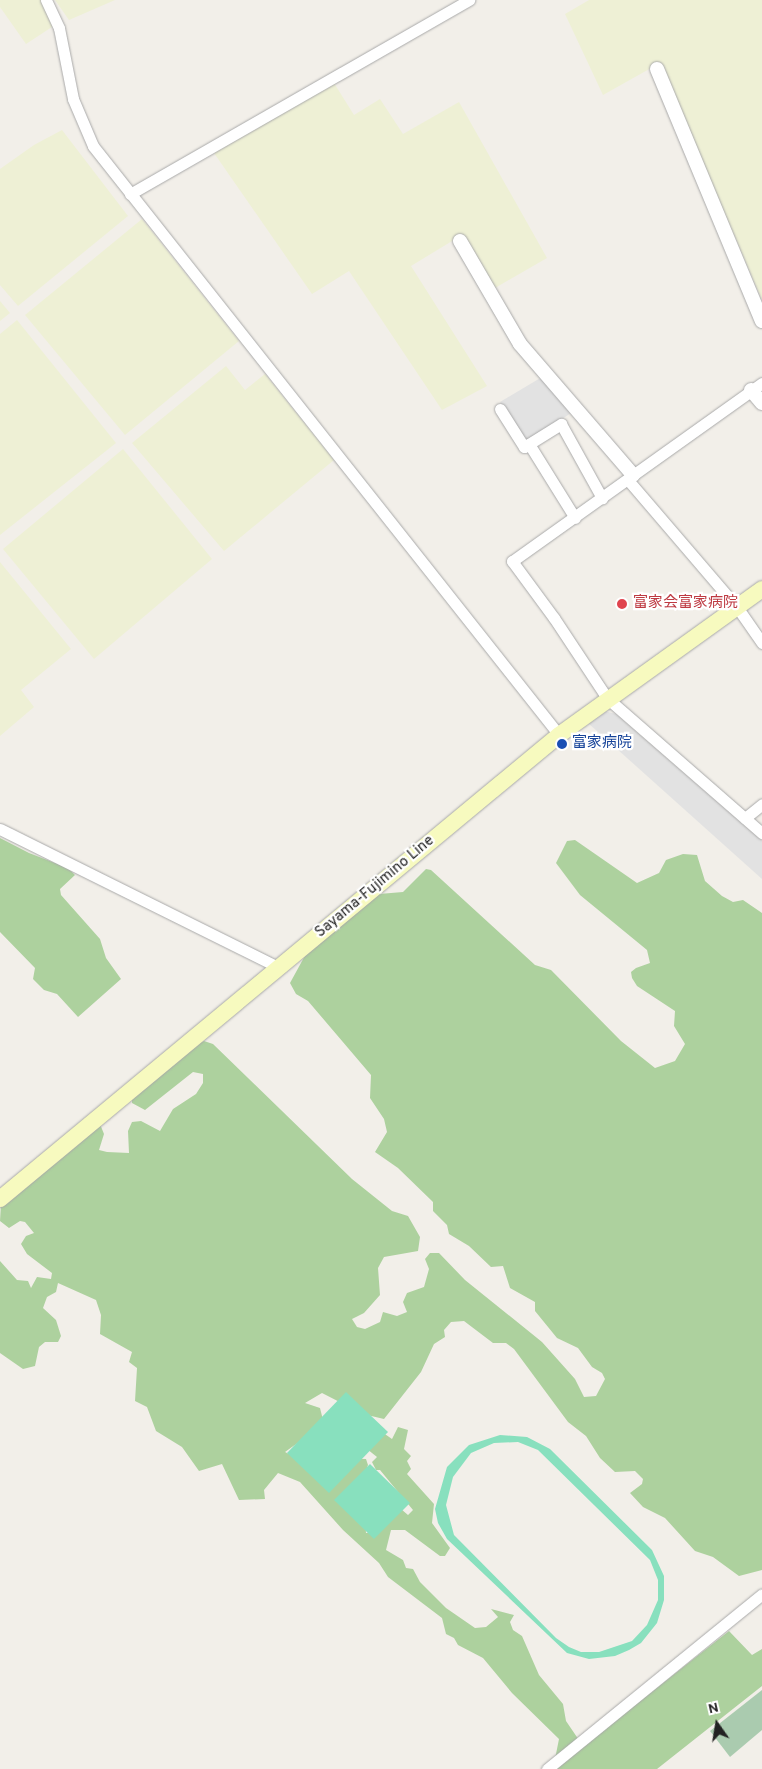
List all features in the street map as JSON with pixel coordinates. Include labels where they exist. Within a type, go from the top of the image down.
[{"type":"main road","name":"Sayama-Fujimino Line","points":[[0,1199],[559,735],[607,698],[762,590]]},
{"type":"street","points":[[46,0],[59,28],[73,99],[93,146],[559,735]]},
{"type":"street","points":[[130,194],[469,0]]},
{"type":"street","points":[[657,69],[762,321]]},
{"type":"street","points":[[460,241],[520,344],[550,376],[577,413],[737,607],[762,643]]},
{"type":"street","points":[[762,403],[757,386],[575,518],[512,561],[554,618],[607,698],[762,834]]},
{"type":"street","points":[[500,409],[524,448],[577,413]]},
{"type":"street","points":[[561,424],[602,498]]},
{"type":"street","points":[[529,444],[575,518]]},
{"type":"street","points":[[745,818],[762,804]]},
{"type":"street","points":[[0,829],[278,967]]},
{"type":"street","points":[[547,1769],[762,1594]]},
{"type":"green space","points":[[0,0],[42,0],[55,25],[26,44],[0,7]]},
{"type":"green space","points":[[55,0],[115,0],[69,20]]},
{"type":"green space","points":[[589,0],[762,0],[762,300],[660,63],[603,95],[565,14]]},
{"type":"green space","points":[[334,83],[354,115],[380,99],[403,134],[459,102],[547,258],[495,288],[462,235],[411,266],[487,386],[442,410],[349,271],[312,294],[214,153]]},
{"type":"green space","points":[[62,130],[128,216],[18,306],[0,285],[0,169],[34,145]]},
{"type":"green space","points":[[142,219],[239,341],[125,435],[25,315]]},
{"type":"green space","points":[[0,301],[10,313],[0,321]]},
{"type":"green space","points":[[17,320],[116,443],[0,535],[0,334]]},
{"type":"green space","points":[[226,366],[245,390],[265,374],[334,460],[224,551],[132,443]]},
{"type":"green space","points":[[123,449],[212,559],[94,659],[3,549]]},
{"type":"green space","points":[[0,562],[71,649],[21,690],[34,707],[0,736]]},
{"type":"green space","points":[[0,838],[29,853],[68,868],[75,875],[60,889],[61,895],[100,939],[106,958],[121,979],[78,1017],[57,994],[44,990],[33,979],[35,968],[0,932]]},
{"type":"green space","points":[[575,840],[637,883],[659,873],[666,860],[683,854],[697,855],[705,881],[722,896],[733,902],[743,900],[762,913],[762,1570],[739,1576],[713,1557],[695,1551],[665,1518],[643,1507],[630,1493],[642,1484],[643,1479],[635,1471],[615,1472],[600,1458],[586,1436],[568,1422],[514,1349],[506,1343],[493,1343],[464,1321],[451,1322],[444,1330],[445,1337],[434,1344],[421,1372],[384,1419],[363,1414],[322,1393],[305,1403],[320,1408],[324,1424],[285,1452],[295,1457],[366,1459],[368,1465],[363,1478],[366,1533],[378,1533],[401,1509],[408,1515],[413,1510],[380,1470],[376,1470],[372,1462],[377,1457],[367,1449],[382,1432],[392,1439],[398,1427],[408,1430],[404,1449],[411,1456],[407,1461],[411,1469],[407,1474],[434,1504],[432,1523],[450,1548],[445,1556],[440,1556],[405,1530],[391,1530],[386,1550],[403,1560],[406,1568],[413,1569],[420,1582],[446,1608],[475,1628],[486,1627],[498,1617],[491,1609],[514,1615],[510,1622],[513,1630],[522,1636],[539,1675],[563,1704],[566,1721],[583,1746],[729,1631],[752,1655],[762,1649],[762,1686],[657,1769],[553,1769],[559,1739],[512,1693],[483,1658],[458,1645],[454,1638],[446,1634],[442,1618],[388,1577],[379,1563],[343,1530],[300,1482],[278,1473],[264,1490],[265,1499],[239,1500],[222,1464],[199,1471],[182,1447],[156,1431],[147,1407],[135,1401],[137,1368],[129,1362],[132,1352],[100,1334],[101,1315],[96,1300],[58,1283],[56,1292],[47,1297],[43,1308],[56,1320],[61,1336],[58,1342],[45,1342],[39,1347],[35,1366],[23,1369],[0,1353],[0,1261],[17,1280],[28,1281],[31,1288],[37,1277],[51,1279],[52,1273],[27,1254],[21,1244],[26,1236],[34,1233],[25,1222],[20,1221],[9,1228],[0,1221],[1,1204],[100,1124],[104,1134],[99,1150],[107,1152],[129,1153],[128,1131],[132,1122],[141,1121],[160,1131],[173,1109],[196,1094],[203,1083],[203,1074],[193,1072],[145,1110],[132,1103],[132,1097],[194,1045],[204,1041],[213,1044],[352,1179],[392,1211],[408,1216],[420,1237],[418,1251],[384,1257],[378,1268],[380,1295],[364,1313],[352,1319],[357,1327],[365,1329],[380,1322],[383,1312],[397,1316],[407,1312],[403,1302],[407,1293],[424,1287],[429,1269],[425,1259],[430,1253],[439,1253],[465,1280],[542,1342],[575,1379],[584,1397],[596,1396],[605,1379],[602,1373],[592,1367],[578,1348],[557,1338],[535,1311],[535,1302],[510,1288],[503,1266],[491,1267],[469,1246],[449,1234],[447,1225],[433,1211],[433,1202],[398,1168],[375,1152],[387,1132],[384,1119],[370,1098],[371,1075],[308,1001],[296,994],[290,983],[307,952],[379,894],[403,892],[426,869],[431,870],[535,965],[551,970],[621,1041],[655,1068],[675,1061],[685,1044],[674,1026],[675,1011],[637,986],[632,978],[631,972],[650,963],[647,950],[580,895],[556,863],[567,841]]},
{"type":"green space","points":[[346,1392],[388,1432],[329,1493],[287,1453]]},
{"type":"green space","points":[[500,1435],[527,1437],[550,1449],[652,1550],[664,1576],[664,1600],[657,1623],[641,1643],[615,1656],[589,1659],[567,1653],[447,1539],[438,1523],[435,1509],[447,1467],[469,1445]],"holes":[[[518,1442],[538,1450],[650,1560],[658,1580],[658,1600],[647,1625],[632,1641],[599,1652],[581,1652],[569,1647],[556,1638],[454,1535],[446,1505],[453,1477],[471,1453],[494,1443]]]},
{"type":"green space","points":[[370,1464],[410,1503],[374,1539],[334,1500]]},
{"type":"green space","points":[[762,1690],[762,1730],[730,1757],[710,1731]]},
{"type":"shaded area","points":[[542,377],[571,413],[526,443],[500,402]]},
{"type":"shaded area","points":[[604,711],[616,714],[762,841],[762,879],[588,723]]},
{"type":"place","name":"富家会富家病院","points":[[622,604]]},
{"type":"place","name":"富家病院","points":[[562,744]]}]
